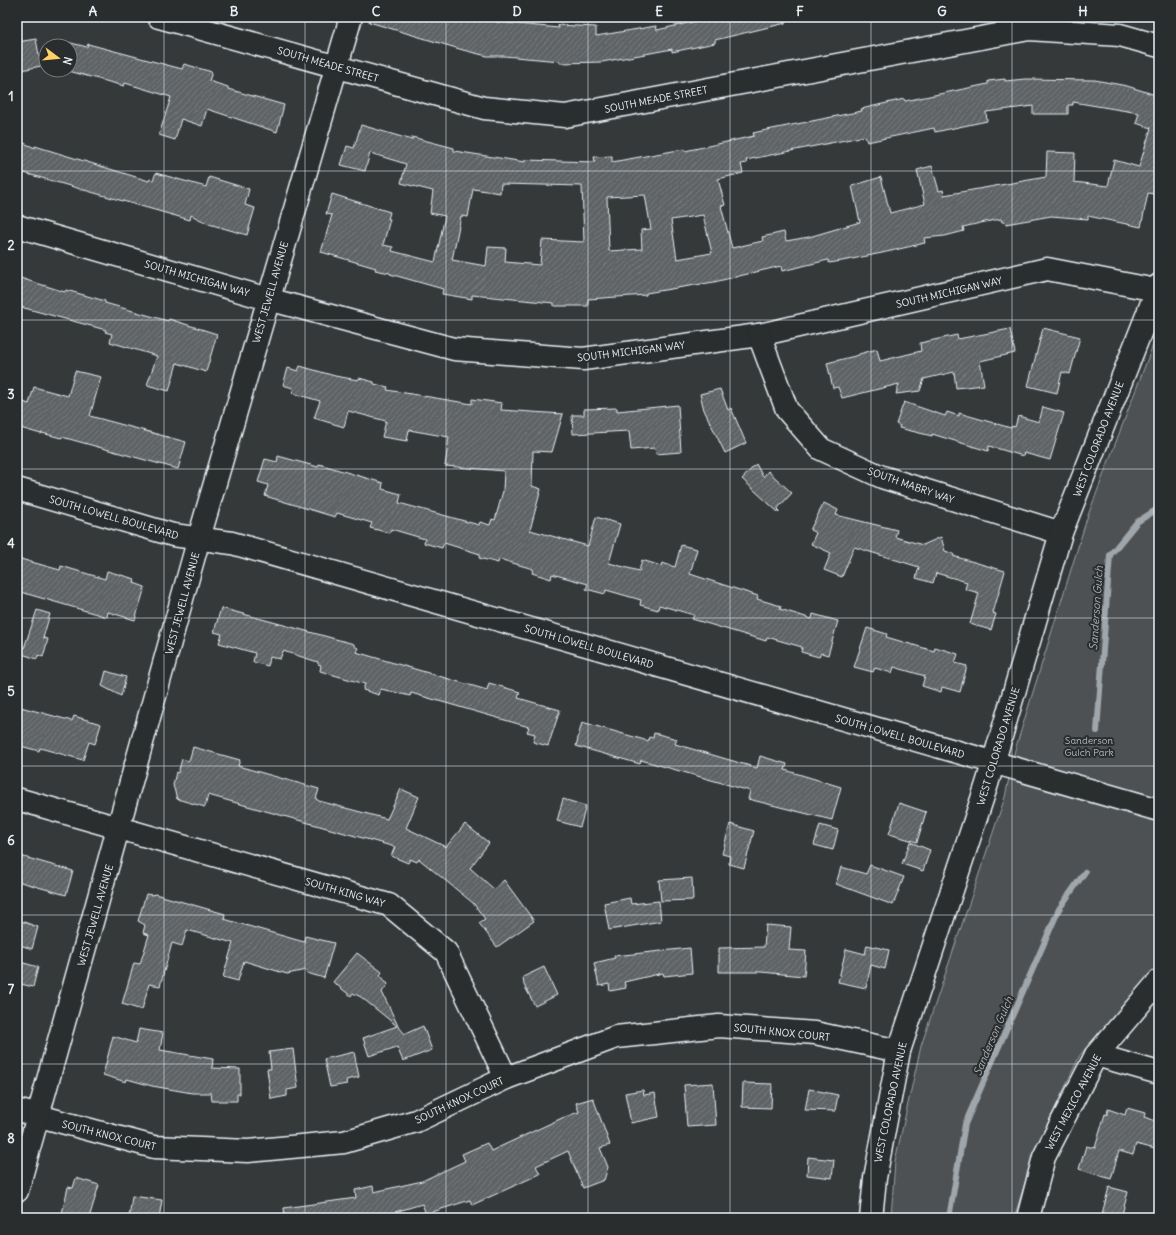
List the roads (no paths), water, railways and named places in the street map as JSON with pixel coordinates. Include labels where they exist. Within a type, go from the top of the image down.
[{"type":"street","name":"SOUTH MEADE STREET","points":[[159,17],[484,108],[565,116],[1029,29],[1120,35],[1159,46]]},
{"type":"street","name":"WEST JEWELL AVENUE","points":[[17,1191],[27,1113],[120,829],[199,538],[351,17]]},
{"type":"street","name":"SOUTH MICHIGAN WAY","points":[[17,226],[268,298],[454,349],[583,359],[759,335],[1047,269],[1157,287]]},
{"type":"street","name":"WEST COLORADO AVENUE","points":[[871,1218],[874,1178],[899,1051],[993,763],[1061,533],[1157,287]]},
{"type":"street","name":"SOUTH MABRY WAY","points":[[759,335],[787,410],[820,449],[882,477],[1061,533]]},
{"type":"street","name":"SOUTH LOWELL BOULEVARD","points":[[17,489],[173,535],[232,544],[1159,810]]},
{"type":"street","name":"SOUTH KING WAY","points":[[17,799],[389,905],[446,952],[506,1078]]},
{"type":"street","name":"WEST MEXICO AVENUE","points":[[1028,1218],[1044,1157],[1096,1055],[1159,981]]},
{"type":"street","name":"SOUTH KNOX COURT","points":[[27,1113],[154,1147],[248,1151],[344,1142],[401,1126],[416,1121],[506,1078],[616,1037],[720,1026],[815,1033],[899,1051]]},
{"type":"street","points":[[1096,1055],[1159,1073]]},
{"type":"waterway","name":"Sanderson Gulch","points":[[1097,731],[1110,555],[1137,522],[1159,508]]},
{"type":"waterway","name":"Sanderson Gulch","points":[[949,1218],[965,1124],[1059,909],[1085,872]]},
{"type":"park label","name":"Sanderson Gulch Park","points":[[1089,746]]}]
